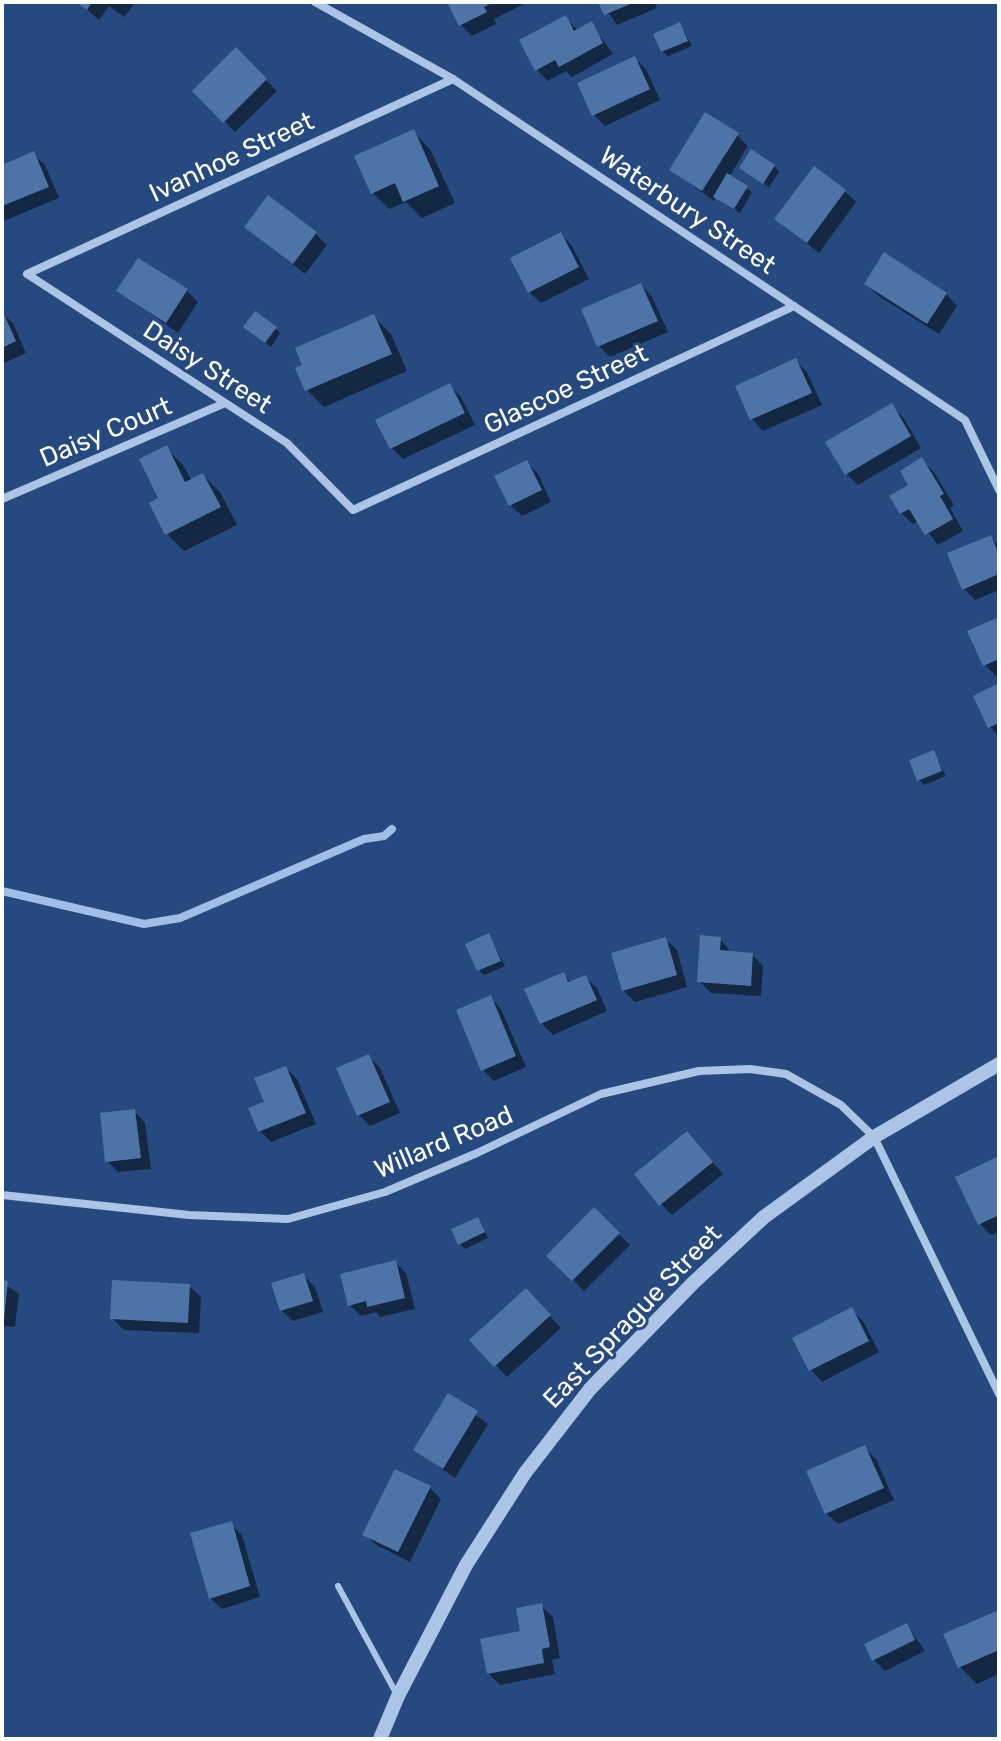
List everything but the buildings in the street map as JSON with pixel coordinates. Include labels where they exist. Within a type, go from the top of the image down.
[{"type":"street","name":"Waterbury Street","points":[[315,2],[453,79],[965,420],[999,490]]},
{"type":"street","name":"Ivanhoe Street","points":[[27,274],[453,79]]},
{"type":"street","name":"Daisy Street","points":[[27,274],[287,443],[353,510]]},
{"type":"street","name":"Glascoe Street","points":[[353,510],[794,306]]},
{"type":"street","name":"Daisy Court","points":[[2,499],[225,403]]},
{"type":"street","name":"East Sprague Street","points":[[380,1739],[398,1696],[466,1565],[525,1473],[590,1389],[693,1283],[764,1217],[874,1137],[999,1064]]},
{"type":"street","name":"Willard Road","points":[[2,1195],[189,1215],[288,1219],[385,1192],[477,1153],[601,1094],[699,1071],[750,1069],[786,1074],[841,1105],[874,1137],[999,1394]]},
{"type":"lane","points":[[338,1586],[398,1696]]},
{"type":"waterway","points":[[2,891],[144,924],[180,918],[364,839],[384,836],[392,829]]}]
